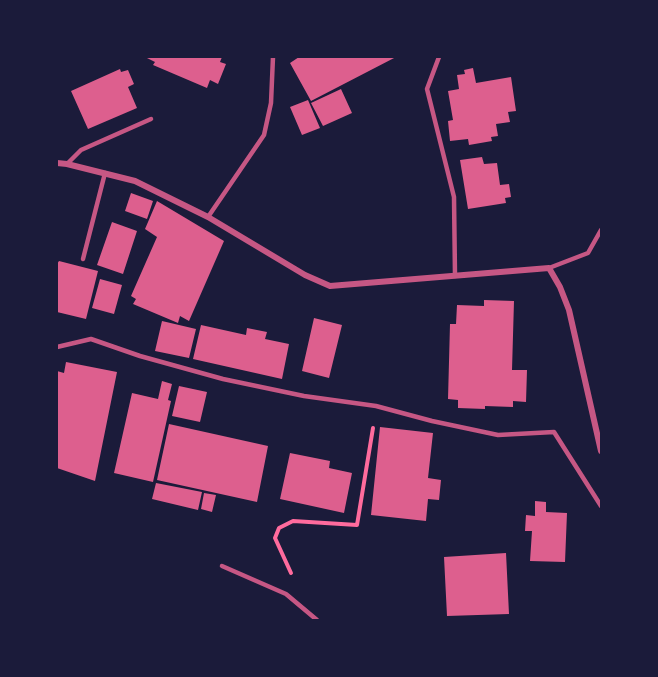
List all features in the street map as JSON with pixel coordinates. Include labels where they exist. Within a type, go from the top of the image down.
[{"type":"street","points":[[57,163],[135,181],[208,217],[305,276],[330,286],[549,268],[560,287],[568,310],[601,451]]},
{"type":"lane","points":[[208,217],[264,135],[271,103],[273,57]]},
{"type":"lane","points":[[439,57],[427,88],[454,197],[455,276]]},
{"type":"lane","points":[[67,164],[81,150],[151,119]]},
{"type":"lane","points":[[83,259],[105,173]]},
{"type":"lane","points":[[549,268],[588,253],[601,230]]},
{"type":"lane","points":[[57,347],[91,339],[140,356],[223,379],[304,396],[376,406],[498,435],[554,432],[601,506]]},
{"type":"lane","points":[[222,566],[286,594],[317,620]]},
{"type":"path","points":[[297,581],[275,538],[279,528],[293,521],[357,525],[376,406]]},
{"type":"building","points":[[145,57],[222,57],[220,62],[226,64],[218,84],[210,80],[207,88],[153,65],[155,62]]},
{"type":"building","points":[[299,57],[396,57],[311,101],[290,63]]},
{"type":"building","points":[[473,68],[476,83],[511,77],[516,111],[508,112],[510,122],[496,124],[498,136],[491,137],[492,141],[469,145],[468,139],[450,141],[448,121],[453,120],[448,91],[459,89],[457,75],[465,74],[464,70]]},
{"type":"building","points":[[120,69],[121,72],[128,70],[134,84],[128,87],[137,108],[88,129],[71,91]]},
{"type":"building","points":[[341,89],[352,113],[323,126],[311,103]]},
{"type":"building","points":[[308,100],[320,128],[302,135],[290,107]]},
{"type":"building","points":[[482,157],[484,164],[497,163],[500,185],[509,184],[511,197],[505,198],[506,203],[468,209],[460,160]]},
{"type":"building","points":[[131,193],[153,201],[147,219],[125,211]]},
{"type":"building","points":[[157,201],[224,241],[189,321],[180,316],[178,323],[133,304],[136,299],[131,296],[157,237],[145,229]]},
{"type":"building","points":[[112,222],[137,231],[123,274],[97,265]]},
{"type":"building","points":[[59,261],[98,271],[86,319],[57,312],[57,264]]},
{"type":"building","points":[[100,279],[122,285],[114,314],[92,308]]},
{"type":"building","points":[[484,300],[514,301],[512,370],[527,370],[526,402],[513,401],[513,407],[458,408],[458,400],[448,399],[450,324],[456,324],[457,305],[484,306]]},
{"type":"building","points":[[314,318],[342,325],[329,378],[302,371]]},
{"type":"building","points":[[162,321],[196,329],[189,358],[155,351]]},
{"type":"building","points":[[201,325],[246,335],[247,328],[267,332],[265,339],[289,344],[282,379],[193,359]]},
{"type":"building","points":[[66,362],[117,372],[95,481],[57,468],[57,371],[64,373]]},
{"type":"building","points":[[162,381],[172,384],[168,400],[171,401],[153,482],[114,473],[132,393],[158,399]]},
{"type":"building","points":[[179,386],[207,392],[200,422],[172,416]]},
{"type":"building","points":[[169,424],[268,446],[257,502],[157,480]]},
{"type":"building","points":[[380,427],[433,433],[428,478],[441,480],[439,500],[428,499],[426,521],[371,515]]},
{"type":"building","points":[[290,453],[330,461],[329,468],[352,473],[344,513],[280,499]]},
{"type":"building","points":[[156,483],[202,492],[198,510],[152,499]]},
{"type":"building","points":[[204,493],[216,495],[212,512],[201,509]]},
{"type":"building","points":[[535,501],[546,502],[546,512],[567,513],[565,562],[530,561],[532,531],[525,531],[526,515],[535,516]]},
{"type":"building","points":[[506,553],[509,614],[447,616],[444,557]]}]
